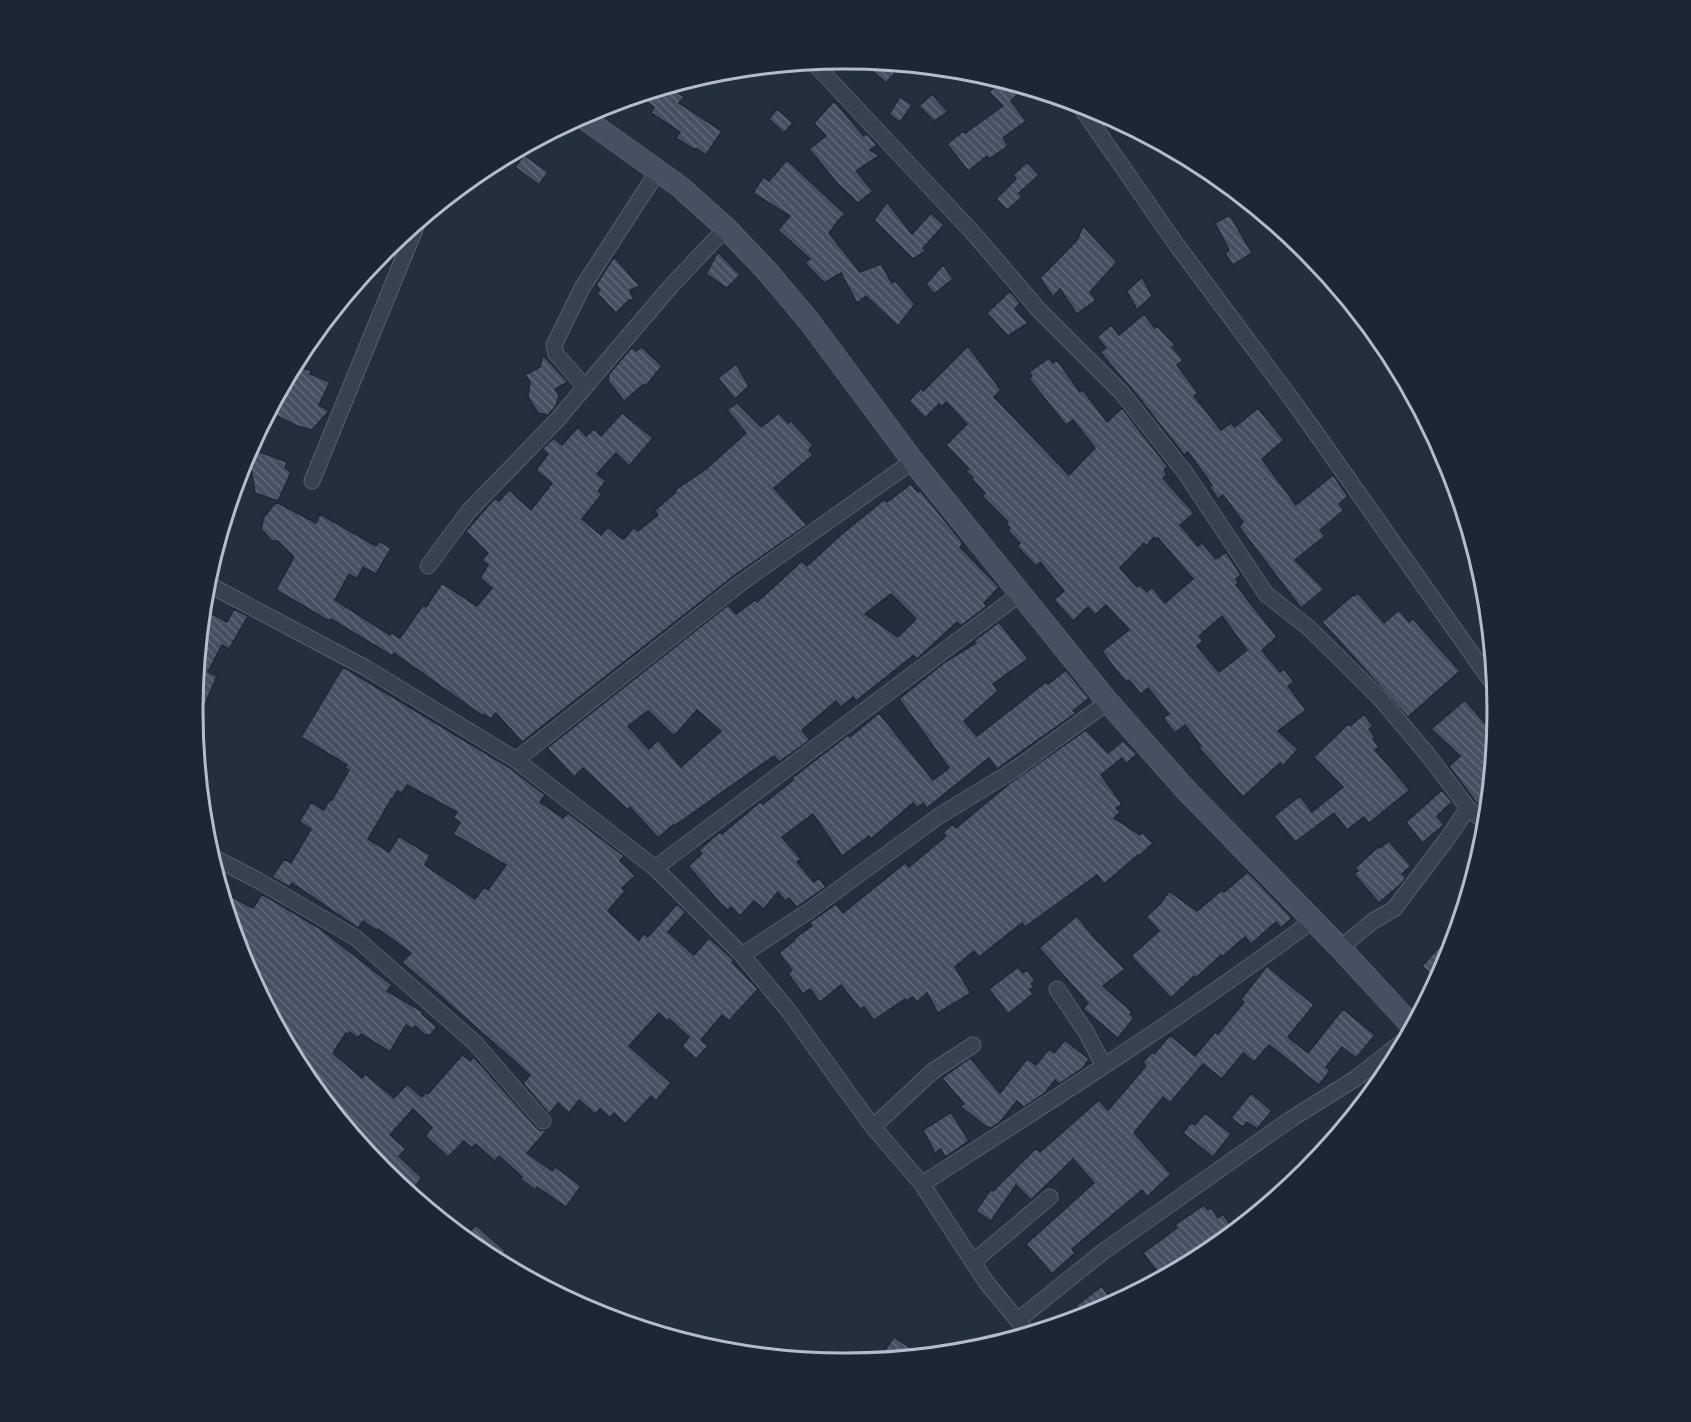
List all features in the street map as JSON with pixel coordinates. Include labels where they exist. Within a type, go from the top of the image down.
[{"type":"main road","points":[[590,122],[679,186],[726,228],[766,270],[809,321],[913,461],[1108,702],[1186,790],[1340,948],[1407,1021]]},
{"type":"street","points":[[820,70],[975,235],[1038,309],[1122,393],[1184,471],[1266,594],[1309,628],[1378,697],[1428,755],[1468,808],[1478,817]]},
{"type":"street","points":[[1087,117],[1176,244],[1296,405],[1486,674]]},
{"type":"street","points":[[585,387],[556,354],[554,345],[582,288],[658,171]]},
{"type":"street","points":[[428,566],[469,511],[558,419],[671,286],[726,228]]},
{"type":"street","points":[[312,481],[411,238]]},
{"type":"street","points":[[516,760],[741,583],[913,461]]},
{"type":"street","points":[[216,588],[366,668],[516,760],[655,868],[742,955],[788,1010],[873,1127],[922,1184],[986,1282],[1024,1327]]},
{"type":"street","points":[[655,868],[1021,593]]},
{"type":"street","points":[[742,955],[809,911],[939,816],[1014,770],[1108,702]]},
{"type":"street","points":[[1340,948],[1373,921],[1394,909],[1468,808]]},
{"type":"street","points":[[222,862],[356,938],[475,1043],[543,1121]]},
{"type":"street","points":[[922,1184],[1244,972],[1312,921]]},
{"type":"street","points":[[1056,989],[1086,1032],[1104,1066]]},
{"type":"street","points":[[873,1127],[933,1071],[974,1045]]},
{"type":"street","points":[[1018,1320],[1104,1251],[1292,1119],[1355,1079],[1388,1053]]},
{"type":"street","points":[[973,1262],[1050,1197]]},
{"type":"building","points":[[871,70],[897,71],[886,83]]},
{"type":"building","points":[[994,87],[1016,92],[1018,94],[1011,101],[1026,121],[1003,138],[1008,146],[989,159],[987,156],[968,171],[947,144],[1003,106],[989,92]]},
{"type":"building","points":[[676,92],[684,97],[679,103],[722,131],[706,155],[676,138],[680,132],[651,113],[654,107],[645,101]]},
{"type":"building","points":[[932,94],[948,112],[934,121],[919,106]]},
{"type":"building","points":[[900,97],[912,105],[900,122],[889,114]]},
{"type":"building","points":[[834,101],[864,136],[866,133],[877,145],[870,150],[879,156],[856,171],[873,191],[858,203],[837,183],[809,149],[826,136],[814,123]]},
{"type":"building","points":[[777,109],[793,123],[784,133],[769,119]]},
{"type":"building","points":[[524,155],[548,172],[539,185],[515,167]]},
{"type":"building","points":[[787,160],[845,214],[829,233],[860,272],[881,264],[892,283],[895,281],[915,304],[898,326],[866,296],[857,303],[841,273],[824,283],[805,263],[810,259],[778,230],[790,216],[753,193],[763,177],[769,181]]},
{"type":"building","points":[[1027,162],[1039,175],[1019,193],[1022,197],[1007,210],[996,199],[1016,179],[1013,175]]},
{"type":"building","points":[[887,202],[912,234],[931,213],[944,225],[923,248],[926,251],[913,259],[874,220]]},
{"type":"building","points":[[1230,215],[1252,253],[1233,265],[1225,253],[1229,250],[1215,223]]},
{"type":"building","points":[[1083,226],[1117,262],[1090,292],[1096,300],[1077,314],[1060,289],[1053,297],[1040,278],[1077,240]]},
{"type":"building","points":[[718,252],[740,275],[727,288],[706,274]]},
{"type":"building","points":[[614,257],[640,286],[630,290],[633,299],[616,313],[597,293],[600,290],[596,285]]},
{"type":"building","points":[[943,265],[953,279],[934,294],[926,284]]},
{"type":"building","points":[[1142,277],[1152,296],[1137,310],[1127,291]]},
{"type":"building","points":[[1010,291],[1020,303],[1015,309],[1028,323],[1008,336],[987,313]]},
{"type":"building","points":[[1144,314],[1155,328],[1157,326],[1175,345],[1172,347],[1183,360],[1177,365],[1198,393],[1194,396],[1221,430],[1231,423],[1235,427],[1258,408],[1284,440],[1262,459],[1296,505],[1333,475],[1348,496],[1339,504],[1344,510],[1320,530],[1325,536],[1295,560],[1324,589],[1301,608],[1239,527],[1243,522],[1223,495],[1218,499],[1209,486],[1212,485],[1188,452],[1184,455],[1100,352],[1106,348],[1097,337],[1111,325],[1119,335]]},
{"type":"building","points":[[968,346],[1001,390],[994,397],[1069,475],[1095,448],[1073,420],[1066,425],[1029,379],[1032,376],[1029,372],[1049,358],[1053,363],[1057,360],[1080,392],[1083,390],[1107,422],[1122,408],[1168,467],[1164,470],[1167,475],[1163,478],[1194,513],[1180,525],[1198,546],[1202,543],[1216,559],[1226,552],[1241,575],[1236,579],[1239,583],[1236,585],[1277,637],[1262,650],[1280,672],[1284,669],[1294,682],[1288,686],[1306,710],[1278,731],[1298,749],[1283,766],[1280,763],[1243,797],[1199,748],[1201,746],[1185,725],[1175,733],[1163,718],[1169,714],[1148,688],[1141,694],[1129,680],[1126,682],[1102,651],[1129,630],[1106,605],[1095,615],[1088,607],[1073,621],[1054,600],[1064,591],[1040,562],[1036,566],[1017,546],[1020,543],[1008,531],[1010,528],[1006,524],[1008,522],[982,496],[985,493],[966,471],[969,469],[946,445],[967,424],[946,402],[942,407],[939,404],[925,418],[909,401],[921,388],[923,391]],"holes":[[[1154,537],[1158,538],[1193,579],[1165,603],[1152,587],[1147,592],[1140,585],[1137,587],[1120,568],[1144,543],[1147,546]],[[1222,616],[1247,650],[1219,672],[1197,646],[1203,641],[1199,636]]]},
{"type":"building","points":[[632,347],[636,351],[642,347],[662,366],[646,386],[644,384],[624,401],[608,381],[609,374]]},
{"type":"building","points":[[543,355],[568,382],[555,389],[559,396],[556,406],[548,415],[538,413],[528,397],[530,382],[525,375],[540,367]]},
{"type":"building","points":[[736,364],[749,386],[735,399],[718,378]]},
{"type":"building","points":[[303,368],[311,371],[310,374],[330,382],[319,405],[329,411],[312,430],[297,426],[276,416]]},
{"type":"building","points":[[737,403],[761,427],[779,413],[788,423],[791,421],[813,445],[809,450],[813,455],[774,488],[807,525],[735,575],[522,742],[496,713],[491,719],[484,714],[483,716],[394,653],[392,656],[331,619],[329,621],[276,590],[294,557],[278,541],[272,541],[261,529],[264,517],[276,502],[316,523],[320,514],[376,546],[379,541],[391,548],[376,574],[363,567],[357,579],[349,574],[335,600],[390,635],[392,633],[400,638],[423,605],[426,607],[442,583],[477,606],[492,588],[480,578],[488,565],[482,560],[488,553],[466,531],[495,498],[499,501],[509,490],[531,510],[552,483],[536,470],[548,454],[542,449],[554,438],[562,445],[578,427],[586,436],[594,429],[601,436],[622,413],[653,438],[629,466],[616,453],[597,474],[606,481],[598,491],[602,494],[582,519],[601,535],[608,527],[622,539],[634,527],[638,531],[658,515],[655,510],[676,492],[675,490],[705,470],[746,433],[727,410]]},
{"type":"building","points":[[258,452],[287,462],[285,468],[291,472],[278,501],[255,493],[251,468]]},
{"type":"building","points":[[911,484],[918,492],[920,490],[959,538],[963,544],[960,547],[999,587],[984,603],[987,606],[961,626],[957,622],[917,659],[914,655],[856,701],[853,697],[841,707],[836,701],[802,730],[810,740],[779,762],[774,756],[673,825],[658,838],[630,807],[628,810],[583,768],[574,777],[547,748],[728,605],[736,614],[755,600],[757,602],[802,561],[807,566],[885,499],[887,502]],"holes":[[[891,594],[916,619],[898,637],[865,614]],[[697,710],[721,731],[681,767],[658,740],[649,749],[628,726],[648,711],[674,736]]]},
{"type":"building","points":[[1358,593],[1384,623],[1399,610],[1409,622],[1413,619],[1460,671],[1408,717],[1322,622]]},
{"type":"building","points":[[234,609],[248,616],[229,649],[222,645],[208,672],[217,676],[203,709],[211,613],[227,622]]},
{"type":"building","points":[[999,622],[1028,659],[993,684],[998,691],[964,721],[977,736],[1046,682],[1048,684],[1066,670],[1089,698],[1073,711],[1076,713],[997,769],[989,758],[927,808],[923,803],[917,808],[913,803],[871,839],[869,836],[842,856],[813,814],[782,837],[801,859],[797,862],[814,882],[819,878],[826,887],[797,907],[789,898],[785,901],[778,892],[764,909],[754,901],[740,916],[731,907],[728,910],[720,903],[688,866],[702,854],[699,850],[760,802],[763,804],[793,780],[792,778],[848,735],[850,737],[879,713],[933,780],[949,768],[899,699],[945,662],[976,643],[974,641]]},
{"type":"building","points":[[343,667],[510,768],[545,795],[540,802],[563,818],[568,813],[624,856],[620,861],[635,876],[622,888],[625,891],[608,911],[639,940],[644,933],[648,937],[677,904],[686,912],[668,932],[694,955],[709,938],[734,960],[732,962],[758,989],[729,1021],[722,1015],[701,1040],[708,1046],[696,1059],[682,1046],[689,1037],[659,1013],[629,1046],[671,1083],[656,1101],[651,1096],[625,1124],[614,1113],[610,1118],[600,1109],[595,1114],[579,1100],[569,1113],[558,1103],[549,1114],[523,1083],[530,1075],[402,962],[411,953],[378,929],[377,931],[363,921],[358,928],[292,883],[289,887],[272,877],[284,859],[291,863],[311,829],[299,822],[311,802],[324,810],[349,770],[345,768],[347,765],[301,737]],"holes":[[[407,785],[457,812],[453,818],[460,822],[453,834],[506,865],[488,890],[484,887],[475,899],[425,865],[430,855],[399,836],[389,852],[368,839],[397,791],[402,793]]]},
{"type":"building","points":[[1465,700],[1487,726],[1480,805],[1449,766],[1460,756],[1431,729]]},
{"type":"building","points":[[1364,714],[1373,726],[1369,729],[1379,747],[1375,750],[1410,790],[1369,823],[1364,817],[1347,830],[1334,813],[1295,842],[1274,816],[1300,796],[1312,812],[1343,787],[1314,757],[1348,724],[1350,726]]},
{"type":"building","points":[[1086,730],[1108,753],[1123,741],[1137,754],[1126,764],[1122,758],[1101,775],[1122,804],[1116,808],[1120,812],[1114,818],[1140,835],[1142,832],[1153,843],[1104,884],[1097,875],[1025,927],[1022,923],[979,957],[974,951],[955,967],[971,993],[938,1013],[927,993],[917,1002],[913,997],[906,1001],[905,999],[874,1020],[864,1007],[860,1009],[841,985],[820,1002],[810,989],[803,994],[788,974],[792,970],[779,953],[812,926],[809,923],[836,904],[843,913],[905,863],[909,867],[946,836],[943,833],[952,824],[956,828],[1009,784]]},
{"type":"building","points":[[1442,790],[1452,802],[1437,816],[1444,825],[1422,843],[1406,822]]},
{"type":"building","points":[[1389,841],[1411,866],[1402,874],[1406,877],[1402,883],[1379,903],[1354,874],[1358,871],[1355,868],[1379,846],[1380,848]]},
{"type":"building","points":[[1248,872],[1292,918],[1281,928],[1276,922],[1251,944],[1245,937],[1196,978],[1194,976],[1171,998],[1131,956],[1159,931],[1146,917],[1161,903],[1169,891],[1197,911]]},
{"type":"building","points":[[262,894],[319,928],[392,985],[387,991],[423,1012],[422,1014],[437,1027],[430,1035],[425,1035],[415,1026],[413,1029],[406,1025],[390,1052],[361,1034],[358,1038],[349,1032],[348,1035],[346,1033],[333,1053],[362,1078],[365,1074],[394,1098],[407,1084],[422,1097],[426,1092],[428,1094],[462,1055],[470,1061],[473,1057],[536,1127],[540,1130],[547,1130],[527,1153],[552,1171],[555,1167],[581,1186],[566,1207],[537,1187],[535,1190],[499,1156],[495,1161],[476,1144],[472,1148],[464,1141],[448,1157],[425,1136],[432,1127],[413,1109],[390,1135],[406,1149],[399,1156],[422,1178],[414,1187],[392,1165],[336,1102],[312,1068],[270,995],[252,957],[231,897],[253,908]]},
{"type":"building","points":[[1077,916],[1125,969],[1103,986],[1132,1012],[1130,1014],[1134,1018],[1118,1038],[1083,1009],[1088,1003],[1039,948]]},
{"type":"building","points":[[1442,944],[1431,974],[1422,966]]},
{"type":"building","points":[[1267,966],[1314,1005],[1288,1037],[1308,1053],[1343,1009],[1375,1035],[1356,1058],[1342,1047],[1326,1067],[1330,1071],[1319,1085],[1269,1045],[1254,1062],[1243,1053],[1222,1079],[1203,1064],[1170,1103],[1163,1097],[1134,1133],[1171,1174],[1147,1197],[1142,1190],[1072,1249],[1075,1253],[1052,1274],[1026,1244],[1094,1183],[1073,1159],[1031,1200],[1016,1185],[991,1221],[976,1211],[991,1189],[993,1191],[1036,1148],[1040,1152],[1099,1100],[1108,1110],[1146,1066],[1143,1062],[1152,1052],[1154,1054],[1170,1035],[1195,1056],[1215,1032],[1218,1034],[1244,1002],[1241,999]]},
{"type":"building","points":[[1018,967],[1023,973],[1027,970],[1035,981],[1031,984],[1034,987],[1030,989],[1033,994],[1008,1014],[989,989]]},
{"type":"building","points":[[1065,1040],[1089,1059],[1083,1068],[1059,1084],[1055,1080],[1045,1093],[1024,1107],[1017,1101],[1000,1122],[991,1128],[960,1106],[964,1104],[942,1078],[970,1058],[1000,1093],[1027,1059],[1036,1065],[1049,1049],[1054,1053]]},
{"type":"building","points":[[1251,1093],[1272,1111],[1257,1129],[1247,1122],[1243,1127],[1231,1118]]},
{"type":"building","points":[[951,1112],[969,1141],[945,1157],[941,1149],[935,1153],[923,1130]]},
{"type":"building","points":[[1205,1113],[1231,1134],[1213,1157],[1183,1133],[1191,1122],[1195,1125]]},
{"type":"building","points":[[1204,1205],[1208,1210],[1211,1208],[1218,1218],[1223,1214],[1230,1224],[1202,1245],[1157,1272],[1143,1253],[1177,1228],[1175,1225]]},
{"type":"building","points":[[476,1225],[505,1251],[503,1254],[470,1231]]},
{"type":"building","points":[[1102,1286],[1109,1296],[1078,1309],[1076,1306]]},
{"type":"building","points":[[894,1337],[913,1350],[887,1352],[884,1352]]}]
